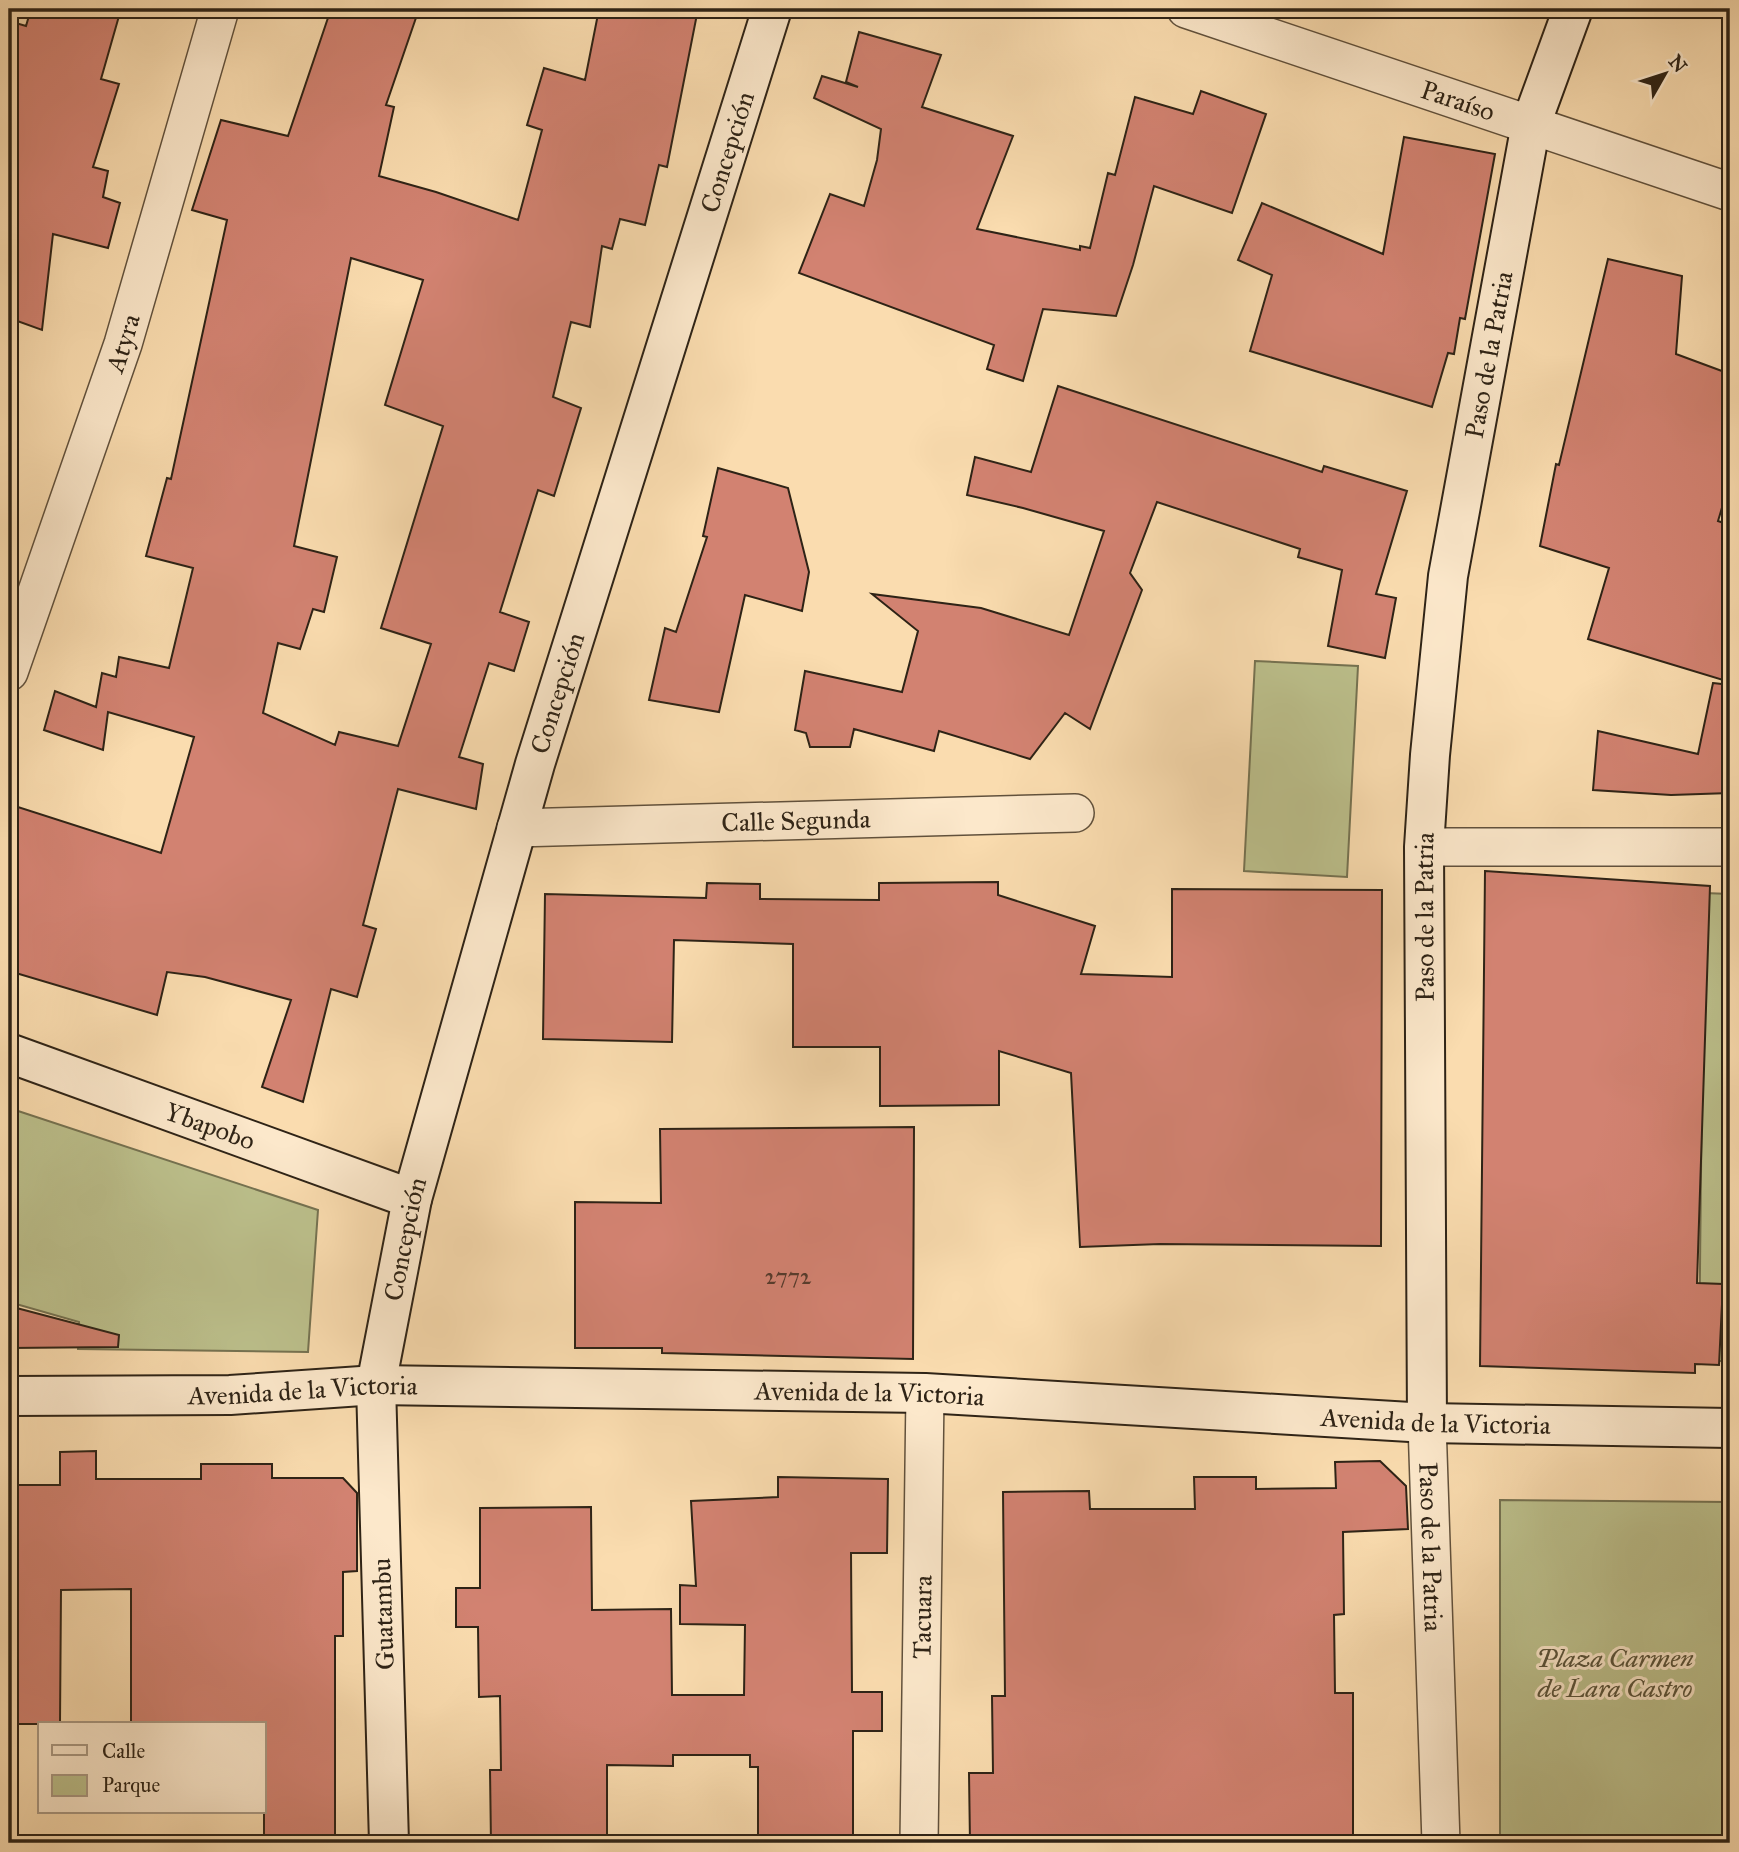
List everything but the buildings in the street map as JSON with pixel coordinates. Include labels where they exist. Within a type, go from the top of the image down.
[{"type":"street","name":"Atyra","points":[[9,672],[123,344],[220,9]]},
{"type":"street","name":"Concepción","points":[[376,1385],[412,1199],[516,828],[772,9]]},
{"type":"street","name":"Paraíso","points":[[1186,9],[1730,192]]},
{"type":"street","name":"Paso de la Patria","points":[[1441,1843],[1427,1423],[1424,847],[1430,755],[1448,576],[1531,124],[1573,9]]},
{"type":"street","name":"Calle Segunda","points":[[516,828],[1075,813]]},
{"type":"street","points":[[1424,847],[1730,847]]},
{"type":"street","name":"Ybapobo","points":[[9,1053],[412,1199]]},
{"type":"street","name":"Avenida de la Victoria","points":[[9,1395],[230,1395],[376,1385],[925,1393],[1427,1423],[1730,1428]]},
{"type":"street","name":"Guatambu","points":[[376,1385],[389,1843]]},
{"type":"street","name":"Tacuara","points":[[919,1843],[925,1393]]},
{"type":"green space","points":[[1255,661],[1358,666],[1347,877],[1244,871]]},
{"type":"green space","points":[[1704,893],[1730,894],[1730,1361],[1699,1361]]},
{"type":"green space","points":[[9,1108],[318,1210],[308,1352],[78,1349],[79,1322],[9,1302]]},
{"type":"green space","name":"Plaza Carmen de Lara Castro","points":[[1500,1500],[1730,1502],[1730,1843],[1500,1843]]}]
